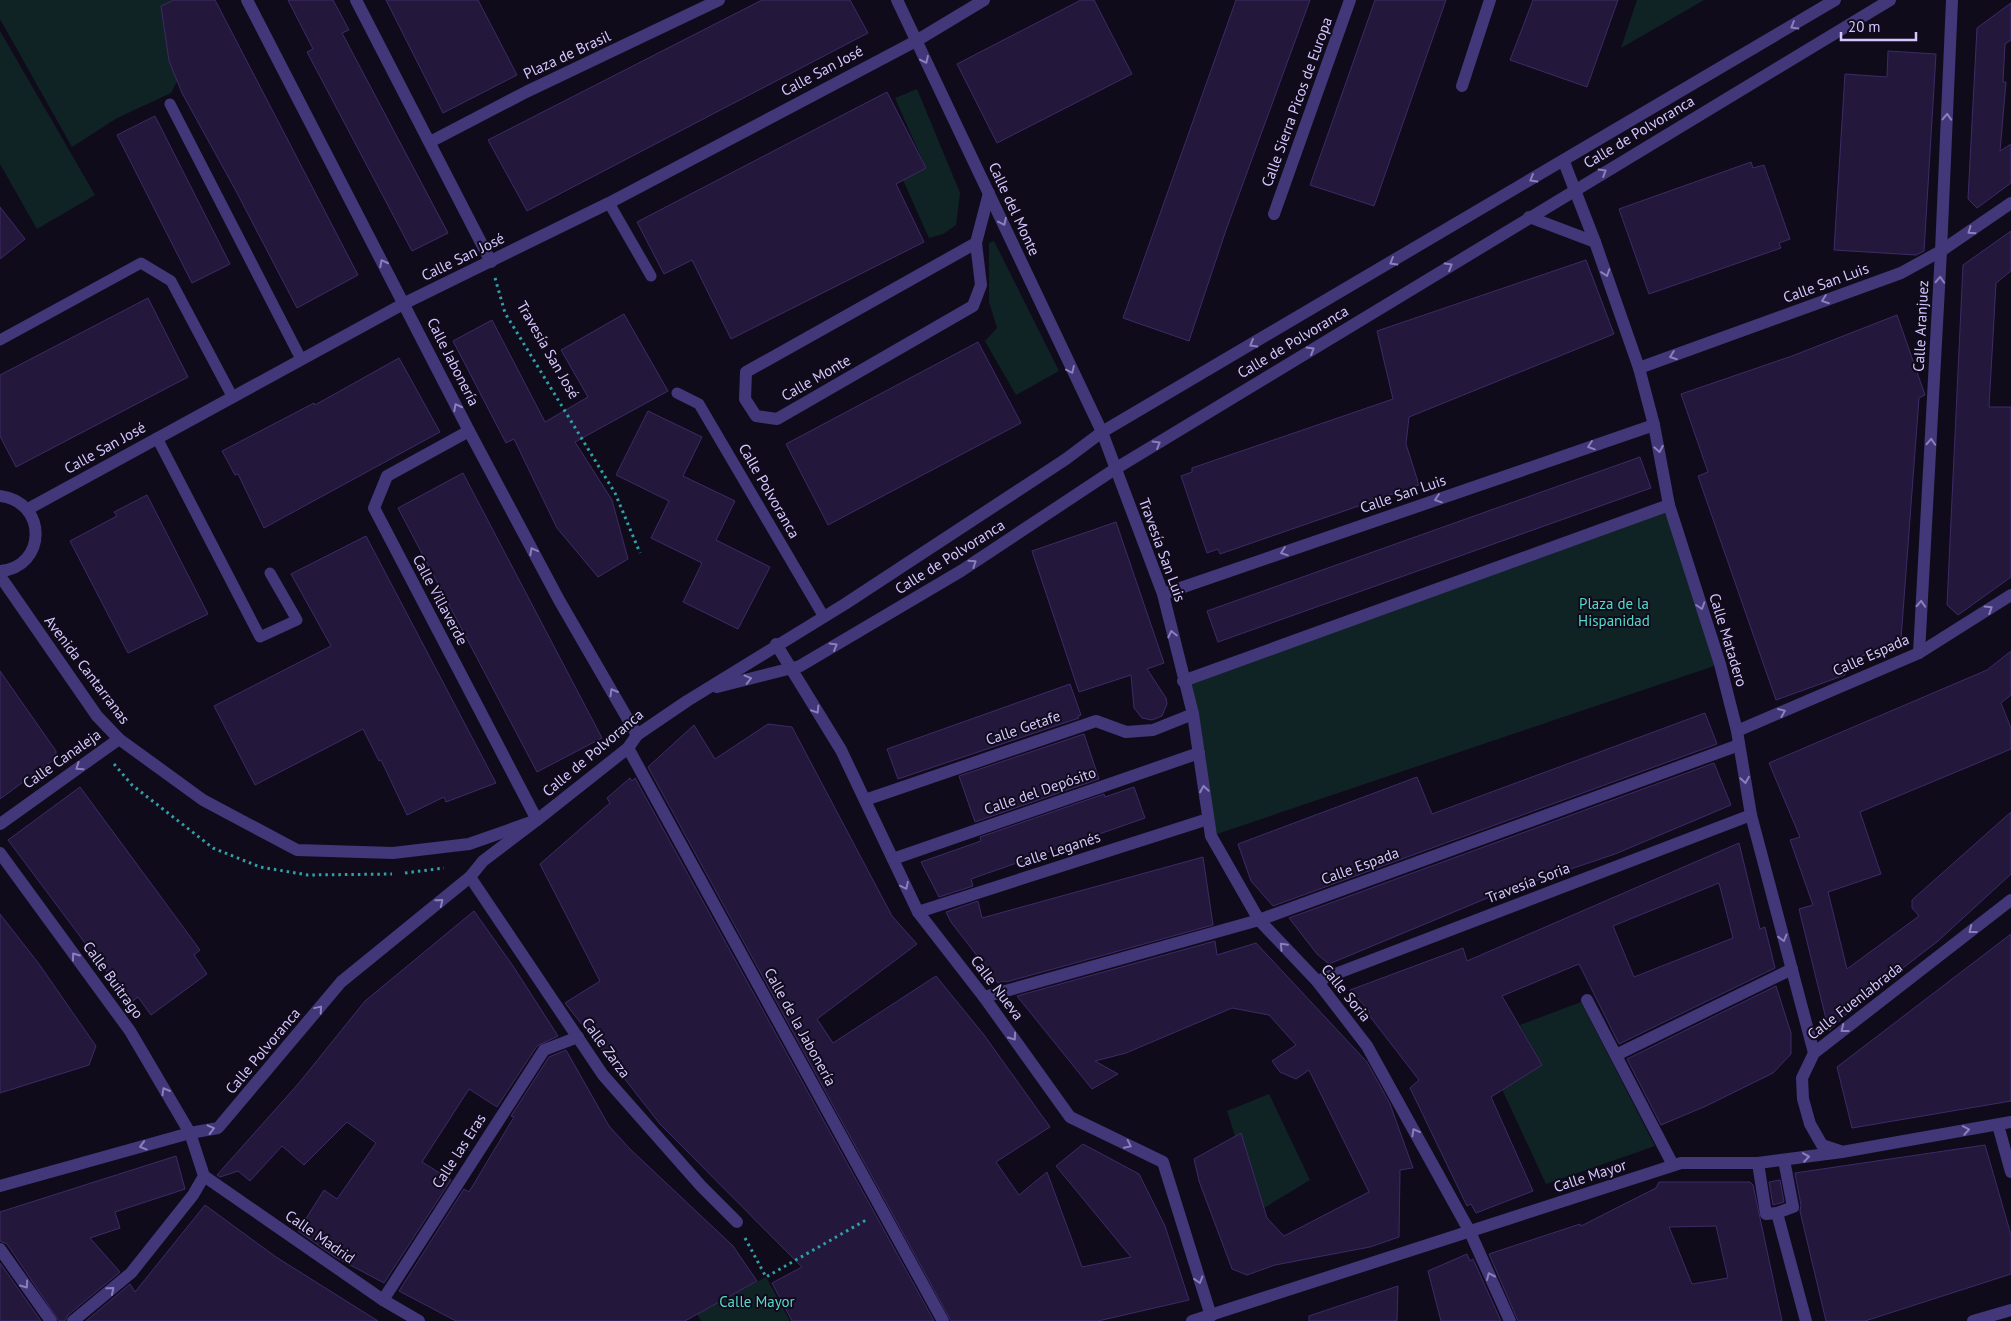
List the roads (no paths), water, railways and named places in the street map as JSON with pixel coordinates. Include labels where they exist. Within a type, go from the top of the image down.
[{"type":"street","name":"Calle Jabonería","points":[[247,0],[405,303],[469,432],[558,600],[638,734]]},
{"type":"street","points":[[356,0],[491,262]]},
{"type":"street","name":"Plaza de Brasil","points":[[430,142],[526,92],[719,0]]},
{"type":"street","name":"Calle del Monte","points":[[897,0],[1102,432]]},
{"type":"street","name":"Calle San José","points":[[28,509],[405,303],[609,203],[916,41],[984,0]]},
{"type":"street","name":"Calle Sierra Picos de Europa","points":[[1274,214],[1350,0]]},
{"type":"street","points":[[1462,86],[1490,0]]},
{"type":"street","name":"Calle de Polvoranca","points":[[469,844],[537,820],[628,748],[638,734],[776,644],[824,617],[1066,460],[1102,432],[1564,162],[1835,0]]},
{"type":"street","name":"Calle de Polvoranca","points":[[705,690],[800,666],[961,571],[1115,469],[1890,0]]},
{"type":"street","name":"Calle Aranjuez","points":[[1918,653],[1942,251],[1952,0]]},
{"type":"street","name":"Calle Matadero","points":[[1564,162],[1595,242],[1639,368],[1654,425],[1669,505],[1720,664],[1737,731],[1751,815],[1814,1053]]},
{"type":"street","name":"Calle Monte","points":[[976,243],[746,372],[745,399],[756,416],[777,419],[973,306],[981,285],[976,243],[989,193]]},
{"type":"street","name":"Calle San Luis","points":[[1639,368],[1901,273],[1942,251],[2011,202]]},
{"type":"street","points":[[1529,217],[1595,242]]},
{"type":"street","name":"Calle San Luis","points":[[1162,594],[1654,425]]},
{"type":"street","name":"Calle Villaverde","points":[[469,432],[387,476],[374,508],[537,820]]},
{"type":"street","name":"Travesía San Luis","points":[[1102,432],[1162,594],[1183,681]]},
{"type":"street","points":[[0,496],[19,501],[28,509],[34,521],[36,534],[34,548],[26,559],[6,570],[0,571]]},
{"type":"street","points":[[1183,681],[1669,505]]},
{"type":"street","name":"Avenida Cantarranas","points":[[0,576],[98,716],[119,739],[203,800],[297,850],[393,853],[469,844]]},
{"type":"street","name":"Calle Espada","points":[[1737,731],[1918,653],[2011,595]]},
{"type":"street","name":"Calle Nueva","points":[[776,644],[841,750],[918,912],[984,997],[1070,1117],[1163,1162],[1211,1316]]},
{"type":"street","name":"Calle Soria","points":[[1183,681],[1193,714],[1211,836],[1259,920],[1317,981],[1367,1046],[1470,1232],[1510,1321]]},
{"type":"street","name":"Calle Getafe","points":[[865,800],[1096,720],[1126,732],[1153,730],[1193,714]]},
{"type":"street","name":"Calle Canaleja","points":[[0,824],[119,739]]},
{"type":"street","name":"Calle Espada","points":[[984,997],[1259,920],[1739,745]]},
{"type":"street","name":"Calle de la Jabonería","points":[[628,748],[943,1321]]},
{"type":"street","name":"Calle del Depósito","points":[[892,859],[1199,753]]},
{"type":"street","name":"Travesía Soria","points":[[1317,981],[1751,815]]},
{"type":"street","name":"Calle Leganés","points":[[918,912],[1208,819]]},
{"type":"street","name":"Calle Polvoranca","points":[[190,1133],[218,1128],[251,1092],[341,982],[470,877],[483,861],[537,820]]},
{"type":"street","name":"Calle Buitrago","points":[[0,853],[130,1031],[190,1133]]},
{"type":"street","name":"Calle Zarza","points":[[470,877],[602,1075],[737,1222]]},
{"type":"street","name":"Calle Fuenlabrada","points":[[1842,1152],[1822,1145],[1810,1124],[1803,1099],[1802,1078],[1814,1053],[2011,900]]},
{"type":"street","points":[[1616,1055],[1792,969]]},
{"type":"street","points":[[1587,1000],[1673,1165]]},
{"type":"street","name":"Calle las Eras","points":[[383,1300],[544,1050],[578,1037]]},
{"type":"street","points":[[2005,1124],[2011,1172]]},
{"type":"street","name":"Calle Mayor","points":[[1192,1321],[1681,1163],[1758,1163],[1784,1160],[2005,1124]]},
{"type":"street","points":[[0,1186],[190,1133],[204,1176],[193,1195],[130,1274],[73,1321]]},
{"type":"street","points":[[1758,1163],[1766,1214],[1777,1213],[1792,1208],[1784,1160]]},
{"type":"street","name":"Calle Madrid","points":[[204,1176],[383,1300],[418,1321]]},
{"type":"street","points":[[1777,1213],[1806,1321]]},
{"type":"street","points":[[0,1249],[51,1321]]},
{"type":"street","points":[[1973,1321],[2011,1310]]},
{"type":"lane","points":[[170,104],[301,359]]},
{"type":"lane","points":[[609,203],[651,276]]},
{"type":"lane","points":[[0,340],[142,263],[171,281],[232,396]]},
{"type":"lane","name":"Calle Polvoranca","points":[[677,393],[699,404],[824,617]]},
{"type":"lane","points":[[157,438],[260,637],[297,620],[270,573]]},
{"type":"park label","name":"Plaza de la Hispanidad","points":[[1614,612]]}]
